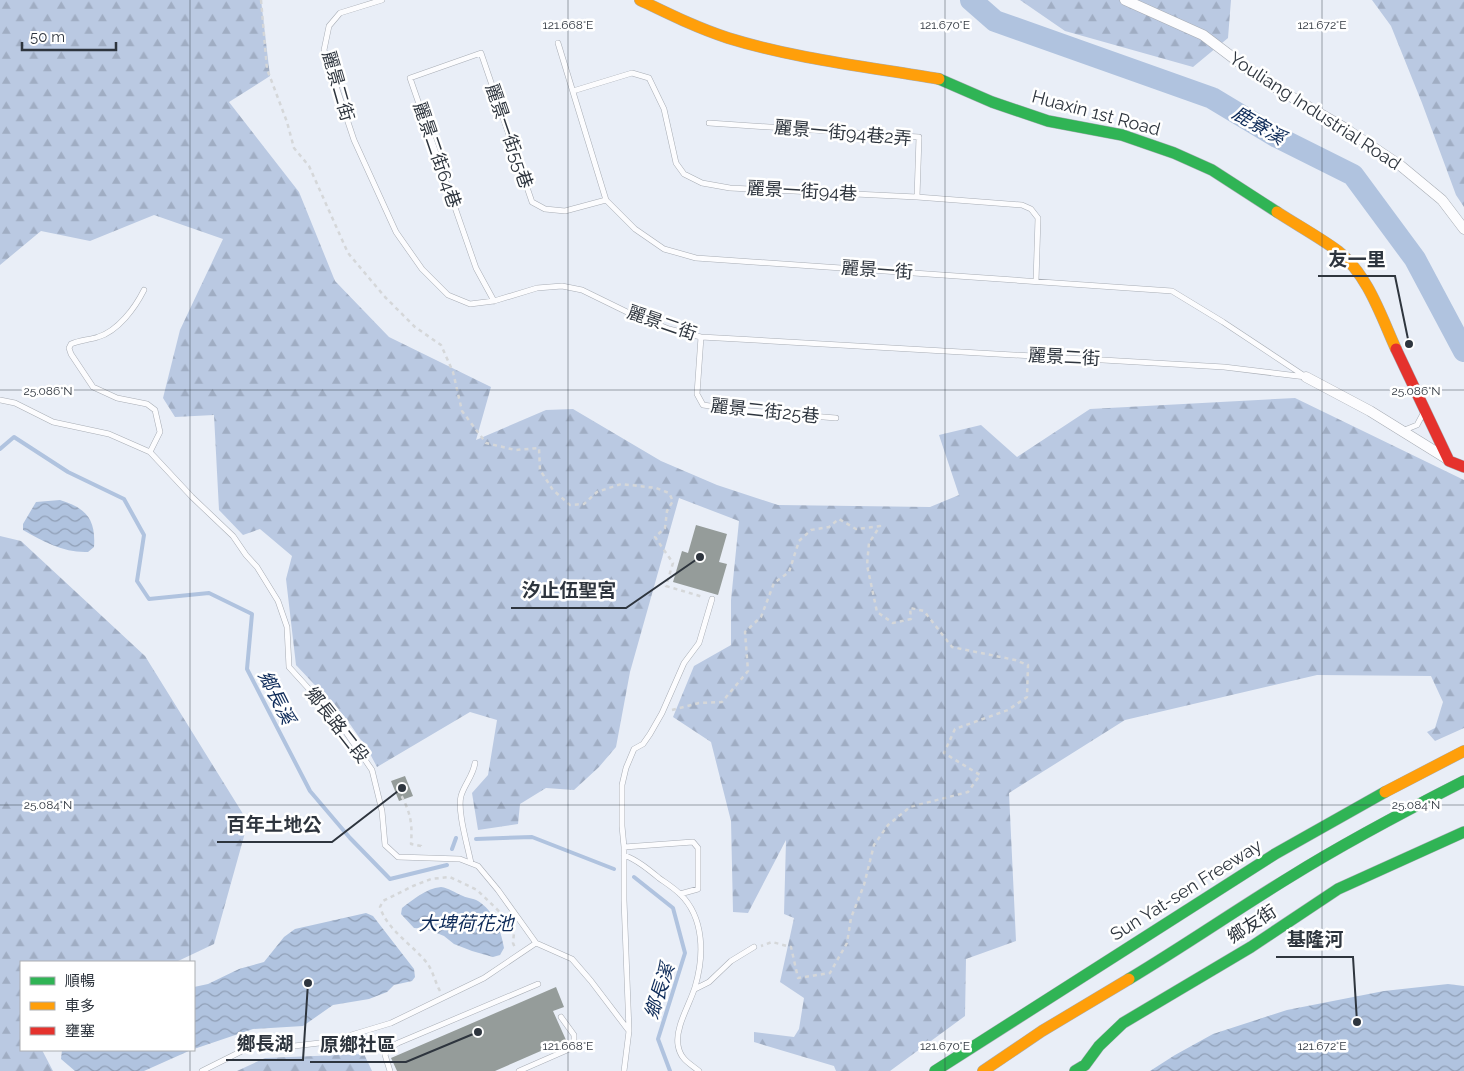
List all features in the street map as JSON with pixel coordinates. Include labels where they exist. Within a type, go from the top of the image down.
[{"type":"main road","name":"Huaxin 1st Road","points":[[640,0],[688,23],[729,38],[806,57],[940,79],[992,102],[1048,121],[1122,135],[1174,153],[1212,170],[1339,252],[1354,268],[1365,283],[1449,461]]},
{"type":"main road","points":[[1449,461],[1464,467]]},
{"type":"main road","name":"Sun Yat-sen Freeway","points":[[935,1071],[1275,854],[1464,751]]},
{"type":"main road","points":[[982,1071],[1042,1031],[1172,953],[1290,876],[1394,816],[1464,780]]},
{"type":"main road","name":"鄉友街","points":[[1081,1069],[1099,1046],[1123,1023],[1250,947],[1338,889],[1464,832]]},
{"type":"street","name":"Youliang Industrial Road","points":[[1125,0],[1203,35],[1261,79],[1343,127],[1402,166],[1442,200],[1464,228]]},
{"type":"street","points":[[1306,377],[1370,411],[1449,461]]},
{"type":"lane","name":"麗景二街","points":[[382,0],[340,13],[329,26],[324,50],[354,140],[396,232],[422,268],[448,296],[470,304],[494,301],[537,288],[562,286],[582,290],[627,312],[669,329],[701,337],[1224,367],[1306,377]]},
{"type":"lane","name":"麗景一街","points":[[558,43],[606,200],[635,228],[664,249],[696,258],[1172,291],[1306,377]]},
{"type":"lane","name":"麗景二街64巷","points":[[480,53],[410,78],[476,268],[494,301]]},
{"type":"lane","name":"麗景一街55巷","points":[[480,53],[532,202],[545,209],[565,211],[606,200]]},
{"type":"lane","name":"麗景一街94巷","points":[[573,90],[632,72],[649,78],[664,109],[676,163],[684,174],[702,183],[730,188],[1022,205],[1031,210],[1038,218],[1036,281]]},
{"type":"lane","name":"麗景一街94巷2弄","points":[[709,123],[919,137],[917,198]]},
{"type":"lane","points":[[144,290],[135,307],[115,326],[100,337],[71,344],[69,348],[93,387],[117,398],[147,404],[155,410],[160,432],[150,452]]},
{"type":"lane","name":"麗景二街25巷","points":[[701,337],[697,394],[703,405],[738,410],[836,418]]},
{"type":"lane","name":"鄉長路二段","points":[[0,400],[15,403],[53,422],[109,434],[150,452],[192,497],[233,536],[257,567],[278,601],[287,627],[289,667],[339,722],[372,770],[382,811],[385,845],[398,856],[460,859],[478,866],[498,890],[536,943]]},
{"type":"lane","points":[[1402,431],[1417,425],[1426,410]]},
{"type":"lane","points":[[624,1071],[629,1031],[622,785],[626,768],[634,749],[646,739],[662,712],[684,663],[699,643],[712,599]]},
{"type":"lane","points":[[470,863],[461,812],[461,796],[474,772],[475,764]]},
{"type":"lane","points":[[624,847],[693,842],[698,848],[698,889],[680,894]]},
{"type":"lane","points":[[624,855],[634,859],[680,894],[697,920],[702,959],[695,989],[681,1025],[678,1043],[681,1056],[699,1071]]},
{"type":"lane","points":[[202,1071],[248,1048],[268,1043],[294,1046],[328,1042],[390,1023],[484,978],[536,943],[572,959],[629,1031]]},
{"type":"lane","points":[[695,989],[709,982],[732,961],[754,948]]},
{"type":"lane","points":[[390,1071],[385,1055],[388,1049],[398,1043],[538,984]]},
{"type":"lane","points":[[519,1071],[574,1047],[574,1035],[561,1017]]},
{"type":"path","points":[[261,0],[267,69],[287,122],[294,148],[309,166],[348,252],[385,297],[415,326],[442,345],[453,372],[462,411],[486,443],[515,450],[539,448],[540,470],[553,490],[570,505],[584,504],[597,492],[621,484],[656,488],[669,493],[673,501],[667,511],[665,528],[655,537],[673,563],[666,586],[712,599]]},
{"type":"path","points":[[662,712],[699,703],[722,702],[748,672],[745,632],[761,617],[774,583],[789,572],[799,541],[811,530],[829,527],[839,519],[856,529],[880,526],[869,543],[867,565],[877,612],[893,623],[911,619],[910,608],[924,611],[952,647],[1015,660],[1028,665],[1027,696],[1008,710],[955,729],[944,753],[980,775],[968,792],[910,807],[888,825],[874,845],[864,885],[851,918],[847,943],[830,973],[798,978],[791,947],[772,942],[754,948]]},
{"type":"path","points":[[398,788],[413,826],[411,844],[421,846],[426,858]]},
{"type":"path","points":[[443,997],[429,966],[382,913],[380,907],[383,901],[393,895],[431,879],[450,877],[477,890],[505,917],[514,933],[513,943],[518,955]]},
{"type":"green space","points":[[0,0],[261,0],[270,76],[229,102],[299,192],[335,281],[389,337],[491,387],[476,440],[546,410],[573,409],[661,461],[717,485],[778,505],[930,507],[959,495],[939,435],[981,425],[1017,457],[1090,409],[1295,398],[1464,480],[1464,728],[1435,741],[1427,732],[1435,728],[1443,702],[1431,676],[1317,675],[1125,720],[1009,793],[1016,941],[966,959],[965,1016],[890,1071],[836,1071],[834,1066],[754,1042],[754,1032],[794,1037],[799,1029],[804,998],[780,982],[794,918],[784,914],[786,840],[748,913],[733,912],[731,821],[711,742],[673,717],[694,666],[731,645],[731,600],[739,521],[679,498],[630,672],[616,747],[599,767],[574,790],[546,788],[520,804],[518,824],[478,830],[472,793],[488,775],[497,720],[470,712],[377,767],[368,750],[345,717],[296,665],[286,579],[292,556],[260,529],[243,535],[219,510],[214,415],[175,417],[163,398],[180,330],[223,239],[154,215],[90,241],[41,231],[0,265]]},
{"type":"green space","points":[[1020,0],[1231,0],[1228,38],[1193,67],[1065,31]]},
{"type":"green space","points":[[1372,0],[1464,0],[1464,207],[1456,195],[1391,26]]},
{"type":"green space","points":[[0,536],[21,541],[145,656],[248,822],[214,944],[178,961],[20,961],[20,1051],[43,1051],[53,1071],[0,1071]]},
{"type":"green space","points":[[364,1054],[372,1071],[237,1071],[265,1058]]},
{"type":"water","points":[[60,500],[77,507],[88,516],[93,529],[94,547],[88,552],[62,549],[23,530],[23,524],[36,502]]},
{"type":"water","name":"大埤荷花池","points":[[441,887],[476,900],[484,905],[499,928],[504,948],[500,955],[493,957],[472,951],[454,944],[444,936],[427,929],[414,928],[401,914],[402,908],[415,898],[425,892]]},
{"type":"water","points":[[366,913],[373,916],[414,969],[415,977],[412,981],[394,985],[387,992],[369,999],[333,1005],[303,1026],[253,1029],[195,1049],[195,987],[208,984],[239,969],[264,962],[284,937],[295,929]]},
{"type":"water","points":[[1448,984],[1464,986],[1464,1071],[1150,1071],[1213,1034],[1287,1010],[1384,991]]},
{"type":"water","points":[[62,1051],[189,1051],[144,1071],[75,1071],[61,1059]]},
{"type":"building","points":[[696,525],[727,534],[719,562],[727,564],[718,595],[673,582],[682,551],[688,553]]},
{"type":"building","points":[[405,776],[413,796],[399,801],[391,781]]},
{"type":"building","points":[[556,987],[564,1007],[553,1011],[566,1040],[495,1071],[397,1071],[391,1058]]},
{"type":"waterway","name":"鹿寮溪","points":[[971,0],[995,21],[1212,98],[1277,137],[1353,175],[1415,259],[1464,351]]},
{"type":"waterway","name":"鄉長溪","points":[[0,449],[14,437],[68,472],[124,499],[144,535],[137,581],[149,599],[209,593],[252,614],[247,669],[310,791],[350,838],[390,879],[447,865]]},
{"type":"waterway","name":"鄉長溪","points":[[476,839],[532,837],[614,869]]},
{"type":"waterway","name":"鄉長溪","points":[[452,849],[456,838]]},
{"type":"waterway","name":"鄉長溪","points":[[634,877],[673,908],[685,953],[658,1039],[670,1071]]},
{"type":"traffic: fast","points":[[939,79],[992,102],[1048,121],[1122,135],[1174,153],[1212,170],[1277,212]]},
{"type":"traffic: fast","points":[[1129,979],[1311,864],[1376,827],[1464,781]]},
{"type":"traffic: fast","points":[[935,1071],[1275,854],[1385,792]]},
{"type":"traffic: fast","points":[[1075,1071],[1085,1065],[1099,1046],[1123,1023],[1251,947],[1338,889],[1464,832]]},
{"type":"traffic: slow","points":[[640,0],[705,30],[780,52],[939,79]]},
{"type":"traffic: slow","points":[[1277,212],[1338,251],[1358,272],[1373,297],[1396,349]]},
{"type":"traffic: slow","points":[[1385,792],[1464,751]]},
{"type":"traffic: slow","points":[[983,1071],[1042,1031],[1129,979]]},
{"type":"traffic: jam","points":[[1396,349],[1449,461],[1464,467]]},
{"type":"place","name":"友一里","points":[[1409,344]]},
{"type":"place","name":"汐止伍聖宮","points":[[700,557]]},
{"type":"place","name":"百年土地公","points":[[402,788]]},
{"type":"place","name":"鄉長湖","points":[[308,983]]},
{"type":"place","name":"基隆河","points":[[1357,1022]]},
{"type":"place","name":"原鄉社區","points":[[478,1032]]}]
